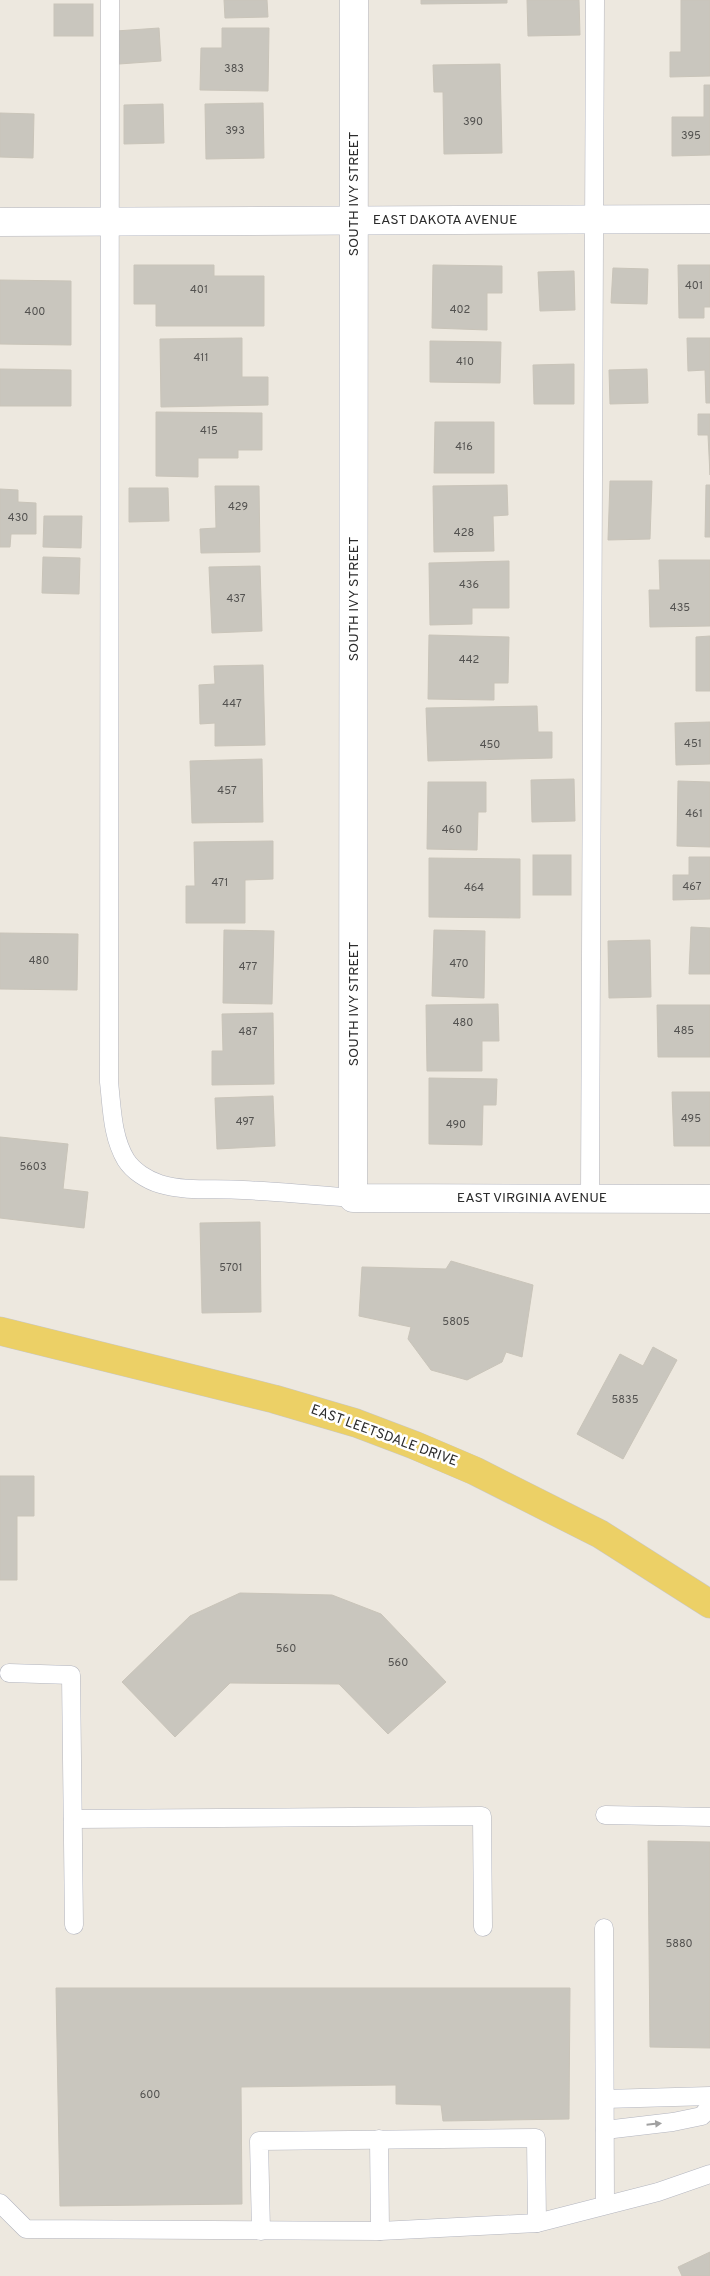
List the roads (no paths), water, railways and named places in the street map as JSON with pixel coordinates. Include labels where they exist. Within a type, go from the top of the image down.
[{"type":"main road","name":"EAST LEETSDALE DRIVE","points":[[0,1331],[274,1399],[348,1420],[414,1445],[475,1471],[568,1516],[618,1544],[710,1604]]},
{"type":"street","name":"SOUTH IVY STREET","points":[[353,1198],[354,0]]},
{"type":"street","name":"EAST DAKOTA AVENUE","points":[[0,222],[710,219]]},
{"type":"street","name":"EAST VIRGINIA AVENUE","points":[[353,1198],[710,1199]]},
{"type":"lane","points":[[110,0],[109,1082],[115,1128],[126,1160],[140,1175],[159,1184],[188,1189],[242,1190],[353,1198]]},
{"type":"lane","points":[[590,1198],[595,0]]},
{"type":"lane","points":[[9,1673],[71,1675],[74,1925]]},
{"type":"lane","points":[[605,1815],[710,1817]]},
{"type":"lane","points":[[73,1818],[482,1816],[483,1927]]},
{"type":"lane","points":[[604,1928],[606,2205]]},
{"type":"lane","points":[[605,2099],[710,2096]]},
{"type":"lane","points":[[606,2130],[674,2122],[702,2116],[710,2106]]},
{"type":"lane","points":[[261,2231],[259,2140],[536,2138],[538,2223]]},
{"type":"lane","points":[[379,2139],[380,2231]]},
{"type":"lane","points":[[0,2203],[26,2229],[380,2231],[538,2223],[658,2192],[710,2174]]}]
